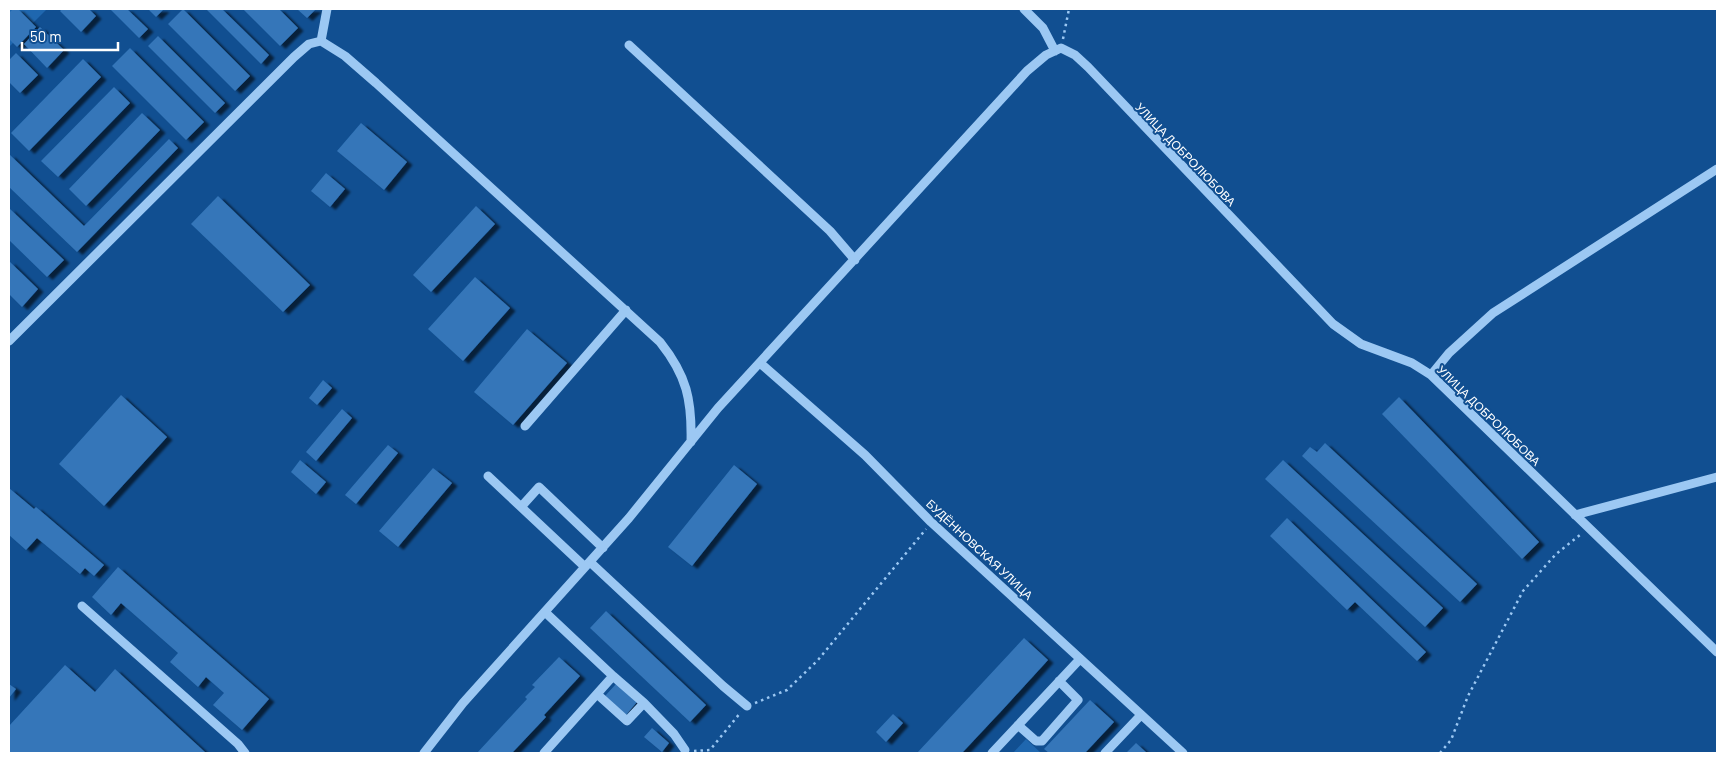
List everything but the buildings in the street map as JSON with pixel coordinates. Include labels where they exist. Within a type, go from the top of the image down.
[{"type":"street","points":[[321,40],[327,9]]},
{"type":"street","points":[[424,753],[463,704],[603,548],[718,408],[1027,71],[1046,55],[1058,50],[1043,28],[1024,9]]},
{"type":"street","points":[[321,40],[345,56],[376,83],[660,342],[675,361],[690,401],[691,442]]},
{"type":"street","points":[[9,341],[294,57],[309,44],[321,40]]},
{"type":"street","points":[[629,45],[830,232],[855,260]]},
{"type":"street","name":"УЛИЦА ДОБРОЛЮБОВА","points":[[1058,50],[1075,55],[1088,67],[1333,324],[1361,344],[1412,363],[1431,375],[1717,652]]},
{"type":"street","points":[[1431,375],[1449,352],[1493,312],[1717,169]]},
{"type":"street","points":[[524,426],[626,310]]},
{"type":"street","name":"БУДЁННОВСКАЯ УЛИЦА","points":[[760,364],[865,455],[931,522],[1184,753]]},
{"type":"street","points":[[488,476],[747,706]]},
{"type":"street","points":[[1575,515],[1717,477]]},
{"type":"street","points":[[521,507],[539,487],[603,548]]},
{"type":"street","points":[[82,606],[238,744],[245,753]]},
{"type":"street","points":[[546,613],[644,703],[674,734],[685,750]]},
{"type":"street","points":[[992,753],[1080,659]]},
{"type":"street","points":[[544,753],[613,676]]},
{"type":"street","points":[[1018,725],[1039,742],[1065,716],[1078,700],[1059,681]]},
{"type":"street","points":[[597,694],[627,721],[644,703]]},
{"type":"street","points":[[1105,753],[1141,715]]},
{"type":"path","points":[[1058,50],[1069,9]]},
{"type":"path","points":[[685,750],[710,750],[747,706],[787,690],[806,672],[931,522]]},
{"type":"path","points":[[1440,753],[1451,740],[1468,696],[1523,591],[1556,554],[1589,528]]},
{"type":"shaded area","points":[[9,9],[47,9],[9,47]]},
{"type":"shaded area","points":[[1026,739],[1041,753],[1013,753]]}]
